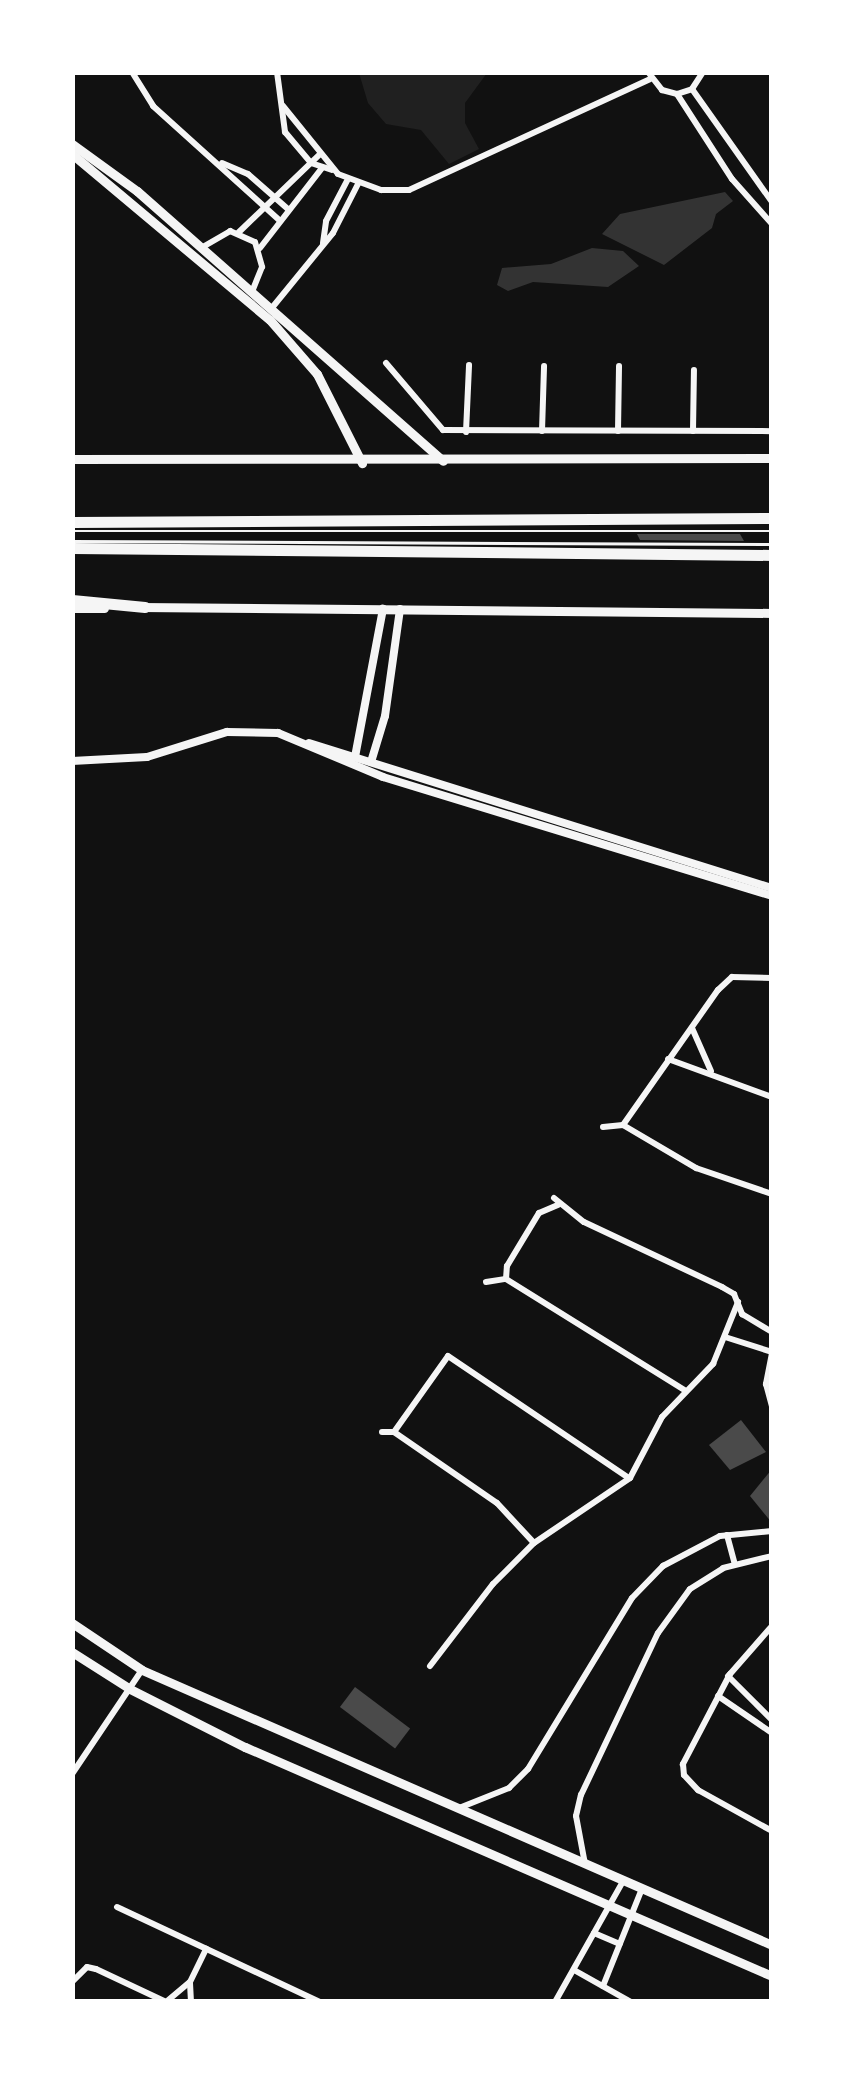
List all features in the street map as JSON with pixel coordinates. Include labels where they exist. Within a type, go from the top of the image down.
[{"type":"highway","points":[[72,522],[772,518]]},
{"type":"highway","points":[[72,548],[772,555]]},
{"type":"highway","points":[[72,600],[144,607]]},
{"type":"main road","points":[[72,144],[201,248],[443,461]]},
{"type":"main road","points":[[72,154],[270,320],[317,374],[362,463]]},
{"type":"main road","points":[[72,459],[362,463],[772,458]]},
{"type":"main road","points":[[72,608],[772,613]]},
{"type":"main road","points":[[72,1623],[142,1670],[772,1945]]},
{"type":"main road","points":[[72,1652],[130,1689],[630,1916],[772,1976]]},
{"type":"street","points":[[132,72],[152,106],[221,162],[278,220]]},
{"type":"street","points":[[277,72],[285,132],[311,163],[358,184],[410,190],[649,76],[678,94],[722,165],[772,224]]},
{"type":"street","points":[[678,94],[692,89],[703,72]]},
{"type":"street","points":[[692,89],[772,202]]},
{"type":"street","points":[[284,106],[334,170]]},
{"type":"street","points":[[239,232],[320,154]]},
{"type":"street","points":[[252,292],[262,267],[260,250],[278,220],[328,160]]},
{"type":"street","points":[[221,162],[248,174],[288,209]]},
{"type":"street","points":[[322,245],[326,222],[348,178]]},
{"type":"street","points":[[271,309],[322,245],[358,184]]},
{"type":"street","points":[[201,248],[221,232],[239,232],[260,250]]},
{"type":"street","points":[[386,363],[443,430],[772,432]]},
{"type":"street","points":[[466,432],[470,364]]},
{"type":"street","points":[[542,432],[544,366]]},
{"type":"street","points":[[618,431],[619,366]]},
{"type":"street","points":[[693,431],[694,370]]},
{"type":"street","points":[[354,760],[368,713],[383,609]]},
{"type":"street","points":[[369,766],[385,716],[400,610]]},
{"type":"street","points":[[368,713],[385,716]]},
{"type":"street","points":[[72,761],[134,759],[227,732],[278,734],[574,839],[708,881],[772,896]]},
{"type":"street","points":[[369,766],[772,888]]},
{"type":"street","points":[[574,839],[580,829]]},
{"type":"street","points":[[708,881],[709,870]]},
{"type":"street","points":[[624,1125],[668,1059],[732,977],[772,978]]},
{"type":"street","points":[[692,1027],[712,1072]]},
{"type":"street","points":[[668,1059],[772,1097]]},
{"type":"street","points":[[602,1127],[624,1125],[678,1160],[772,1194]]},
{"type":"street","points":[[506,1279],[539,1213],[556,1201],[722,1287],[738,1302],[742,1314],[772,1332]]},
{"type":"street","points":[[486,1282],[506,1279],[686,1392]]},
{"type":"street","points":[[430,1666],[493,1584],[534,1544],[630,1478],[662,1417],[713,1364],[738,1302]]},
{"type":"street","points":[[725,1337],[772,1352],[766,1384],[772,1406]]},
{"type":"street","points":[[394,1432],[446,1353],[630,1478]]},
{"type":"street","points":[[382,1432],[394,1432],[497,1503],[534,1544]]},
{"type":"street","points":[[459,1808],[509,1788],[528,1769],[646,1581],[698,1544],[728,1535],[772,1531]]},
{"type":"street","points":[[728,1535],[734,1564]]},
{"type":"street","points":[[585,1866],[576,1816],[602,1744],[671,1612],[690,1589],[734,1564],[772,1556]]},
{"type":"street","points":[[772,1626],[728,1676],[683,1764],[684,1775],[718,1803],[772,1831]]},
{"type":"street","points":[[72,1774],[142,1670]]},
{"type":"street","points":[[728,1676],[772,1720]]},
{"type":"street","points":[[718,1696],[772,1732]]},
{"type":"street","points":[[554,2002],[622,1882]]},
{"type":"street","points":[[603,1986],[641,1891]]},
{"type":"street","points":[[117,1907],[320,2002]]},
{"type":"street","points":[[594,1933],[620,1944]]},
{"type":"street","points":[[72,1982],[86,1968],[96,1968],[166,2002],[190,1982],[206,1949]]},
{"type":"street","points":[[574,1970],[631,2002]]},
{"type":"street","points":[[190,1982],[192,2002]]},
{"type":"lane","points":[[72,531],[772,531]]},
{"type":"lane","points":[[72,540],[772,544]]},
{"type":"shaded area","points":[[359,73],[487,73],[465,103],[465,123],[479,149],[449,164],[421,130],[386,124],[368,103]]},
{"type":"shaded area","points":[[725,192],[733,201],[716,214],[712,228],[664,265],[602,234],[620,214]]},
{"type":"shaded area","points":[[592,248],[623,251],[639,266],[608,287],[533,282],[508,291],[497,285],[502,268],[551,264]]},
{"type":"building","points":[[637,534],[740,534],[744,541],[640,540]]},
{"type":"building","points":[[741,1420],[766,1452],[730,1470],[709,1445]]},
{"type":"building","points":[[772,1469],[772,1523],[750,1496]]},
{"type":"building","points":[[355,1687],[410,1729],[395,1748],[340,1707]]}]
